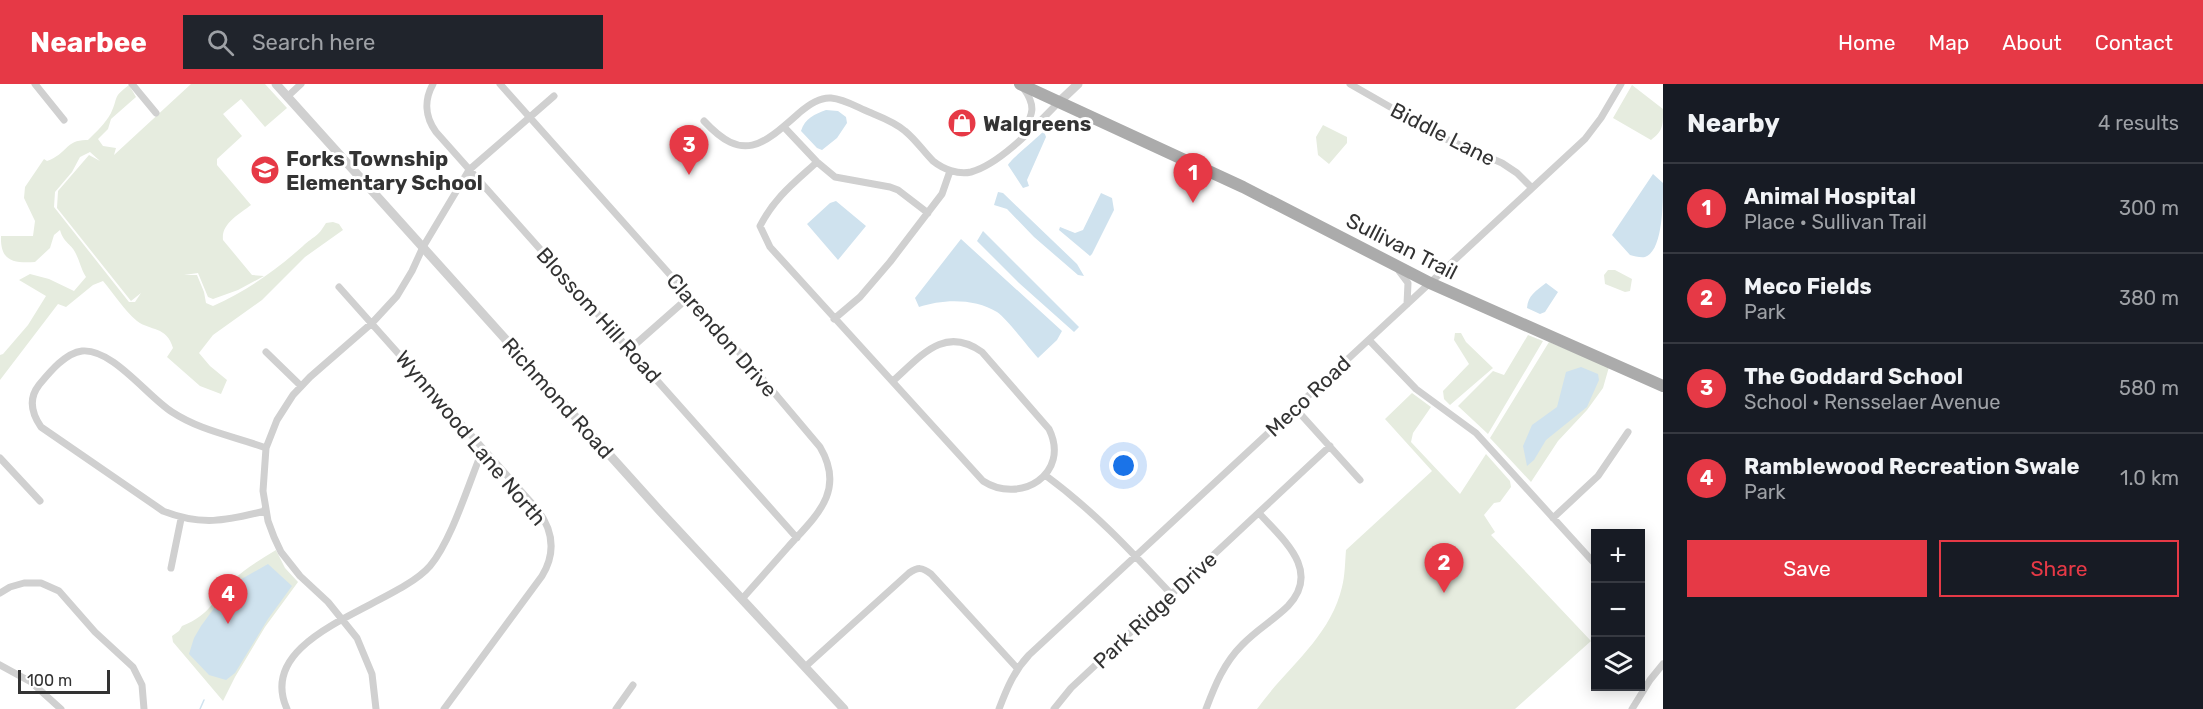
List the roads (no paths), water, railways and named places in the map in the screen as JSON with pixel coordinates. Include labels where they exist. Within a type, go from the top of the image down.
[{"type":"main road","name":"Sullivan Trail","points":[[1020,84],[1281,205],[1430,283],[1663,386]]},
{"type":"street","points":[[35,84],[64,120]]},
{"type":"street","points":[[132,84],[156,113]]},
{"type":"street","name":"Richmond Road","points":[[276,84],[844,709]]},
{"type":"street","points":[[287,97],[301,84]]},
{"type":"street","name":"Blossom Hill Road","points":[[433,84],[427,100],[431,125],[796,538]]},
{"type":"street","name":"Clarendon Drive","points":[[500,84],[755,370],[820,447],[827,459],[830,487],[823,507],[742,599]]},
{"type":"street","points":[[1020,84],[1030,97],[1032,106],[1031,117],[1020,138]]},
{"type":"street","points":[[704,121],[725,141],[746,146],[764,141],[784,127],[808,105],[832,98],[896,125],[911,136],[934,162],[950,171],[969,172],[984,167],[1020,138],[1078,84]]},
{"type":"street","name":"Biddle Lane","points":[[1350,84],[1446,139],[1502,163],[1517,173],[1532,188]]},
{"type":"street","name":"Meco Road","points":[[999,709],[1017,668],[1586,139],[1601,118],[1617,85]]},
{"type":"street","points":[[376,709],[369,663],[357,638],[343,619],[300,576],[281,552],[265,509],[262,478],[266,448],[277,420],[301,386],[372,323],[397,296],[469,170],[554,96]]},
{"type":"street","points":[[784,127],[817,162],[835,177],[898,190],[928,213]]},
{"type":"street","points":[[817,162],[775,201],[760,226],[775,254],[983,481],[1001,489],[1013,490],[1036,483],[1050,469],[1054,445],[1049,429],[982,352],[971,344],[959,341],[937,345],[893,381]]},
{"type":"street","points":[[834,319],[868,288],[928,213],[942,194],[950,171]]},
{"type":"street","points":[[1390,262],[1404,276],[1408,284],[1407,304]]},
{"type":"street","name":"Wynnwood Lane North","points":[[339,286],[543,516],[552,538],[549,562],[542,576],[444,709]]},
{"type":"street","points":[[630,349],[689,297]]},
{"type":"street","points":[[1369,340],[1416,389],[1476,433],[1591,560]]},
{"type":"street","points":[[265,509],[265,512],[210,521],[181,519],[153,506],[41,427],[35,418],[32,398],[39,385],[66,358],[82,351],[105,356],[153,398],[189,422],[203,429],[266,448]]},
{"type":"street","points":[[266,352],[301,386]]},
{"type":"street","points":[[1295,408],[1360,480]]},
{"type":"street","points":[[1553,518],[1598,476],[1628,432]]},
{"type":"street","name":"Park Ridge Drive","points":[[1054,709],[1071,688],[1330,446]]},
{"type":"street","points":[[287,709],[282,687],[285,671],[301,647],[343,619],[421,575],[428,568],[444,543],[483,449]]},
{"type":"street","points":[[0,458],[40,501]]},
{"type":"street","points":[[1045,475],[1097,517],[1171,594]]},
{"type":"street","points":[[1206,709],[1222,671],[1232,657],[1243,644],[1287,606],[1300,588],[1299,563],[1293,550],[1259,513]]},
{"type":"street","points":[[171,568],[181,519]]},
{"type":"street","points":[[921,560],[921,568]]},
{"type":"street","points":[[805,667],[909,573],[921,568],[931,574],[1017,668]]},
{"type":"street","points":[[0,593],[17,584],[37,582],[59,591],[95,632],[133,667],[142,685],[144,709]]},
{"type":"street","points":[[1632,709],[1663,664]]},
{"type":"street","points":[[0,665],[31,682],[61,709]]},
{"type":"street","points":[[616,709],[633,686]]},
{"type":"water","points":[[826,110],[838,111],[846,117],[847,123],[837,138],[822,150],[817,148],[801,131],[808,120]]},
{"type":"water","points":[[1044,131],[1046,137],[1027,180],[1029,186],[1023,188],[1008,165]]},
{"type":"water","points":[[1653,174],[1663,183],[1659,236],[1651,253],[1645,257],[1630,255],[1612,235]]},
{"type":"water","points":[[998,192],[1003,193],[1077,264],[1084,276],[1078,275],[1034,237],[1007,209],[994,205]]},
{"type":"water","points":[[1101,193],[1112,198],[1114,210],[1090,256],[1059,230],[1060,227],[1075,233],[1083,230]]},
{"type":"water","points":[[836,201],[866,226],[838,260],[807,224],[830,203]]},
{"type":"water","points":[[983,231],[1079,327],[1074,332],[1019,283],[977,241]]},
{"type":"water","points":[[961,239],[1062,331],[1057,340],[1038,358],[1006,321],[988,307],[969,302],[948,301],[919,307],[915,298]]},
{"type":"water","points":[[1546,283],[1558,292],[1545,312],[1540,314],[1527,308],[1533,294]]},
{"type":"water","points":[[1581,367],[1598,374],[1599,380],[1587,407],[1546,440],[1534,460],[1527,466],[1523,446],[1532,425],[1557,407],[1566,372]]},
{"type":"water","points":[[268,564],[292,586],[268,619],[235,673],[226,680],[209,675],[189,654],[194,638],[231,585]]},
{"type":"waterway","points":[[200,709],[204,700]]},
{"type":"place","name":"Walgreens","points":[[962,123]]},
{"type":"place","name":"Forks Township Elementary School","points":[[265,170]]},
{"type":"place","name":"The Goddard School","points":[[689,175]]},
{"type":"place","name":"Animal Hospital","points":[[1193,203]]},
{"type":"place","name":"Meco Fields","points":[[1444,593]]},
{"type":"place","name":"Ramblewood Recreation Swale","points":[[228,624]]}]
